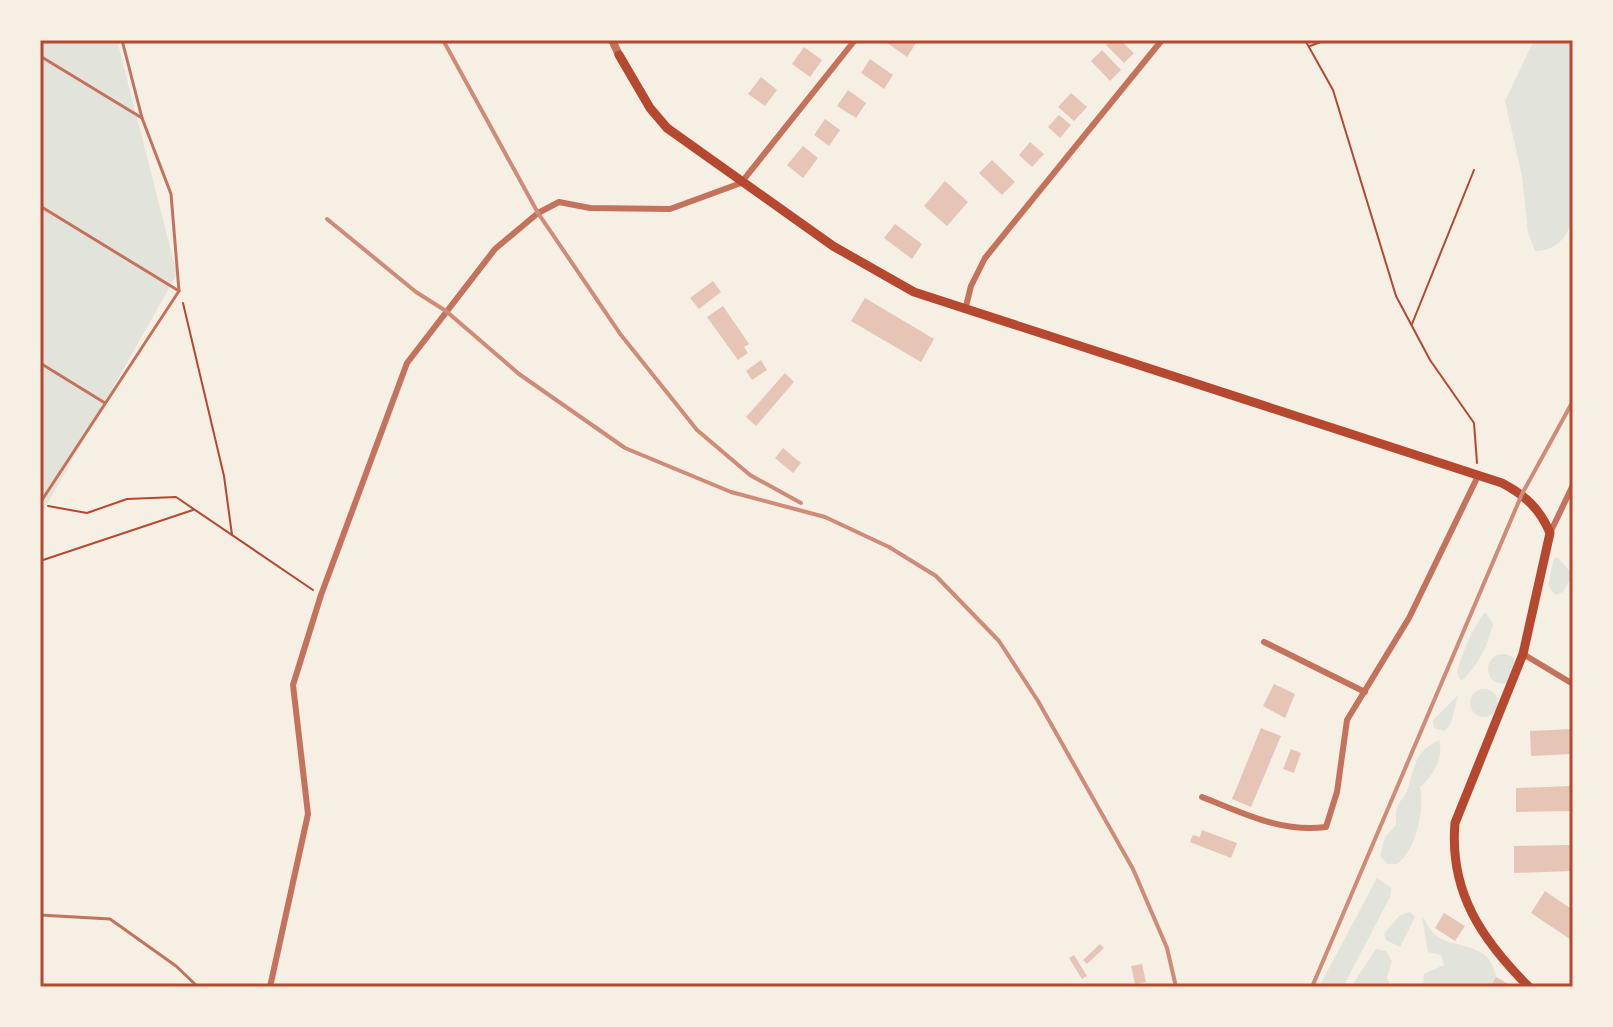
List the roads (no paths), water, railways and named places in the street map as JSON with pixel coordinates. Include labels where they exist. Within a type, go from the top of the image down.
[{"type":"main road","points":[[619,55],[650,108],[667,128],[833,246],[914,292],[1478,476],[1522,494],[1543,516],[1550,533],[1523,654],[1455,823],[1453,844],[1454,866],[1467,906],[1499,957],[1529,987]]},
{"type":"street","points":[[612,40],[619,55]]},
{"type":"street","points":[[270,987],[308,814],[293,685],[321,595],[407,363],[495,249],[538,213],[559,202],[590,208],[670,209],[741,183],[855,40]]},
{"type":"street","points":[[965,310],[971,286],[985,258],[1162,40]]},
{"type":"street","points":[[1202,797],[1266,823],[1304,830],[1326,827],[1337,792],[1347,720],[1409,618],[1478,476]]},
{"type":"street","points":[[1550,533],[1573,485]]},
{"type":"street","points":[[1264,642],[1365,692]]},
{"type":"street","points":[[1523,654],[1573,684]]},
{"type":"lane","points":[[40,504],[179,291],[171,194],[142,118],[122,40]]},
{"type":"lane","points":[[40,56],[142,118]]},
{"type":"lane","points":[[40,206],[179,291]]},
{"type":"lane","points":[[40,363],[105,403]]},
{"type":"lane","points":[[40,915],[110,919],[176,966],[198,987]]},
{"type":"railway","points":[[443,40],[538,213],[621,335],[697,430],[750,475],[801,503]]},
{"type":"railway","points":[[327,219],[416,292],[446,311],[519,374],[625,448],[731,492],[825,517],[889,547],[936,576],[999,641],[1038,701],[1133,869],[1167,948],[1176,987]]},
{"type":"railway","points":[[1312,987],[1522,494],[1573,401]]}]
